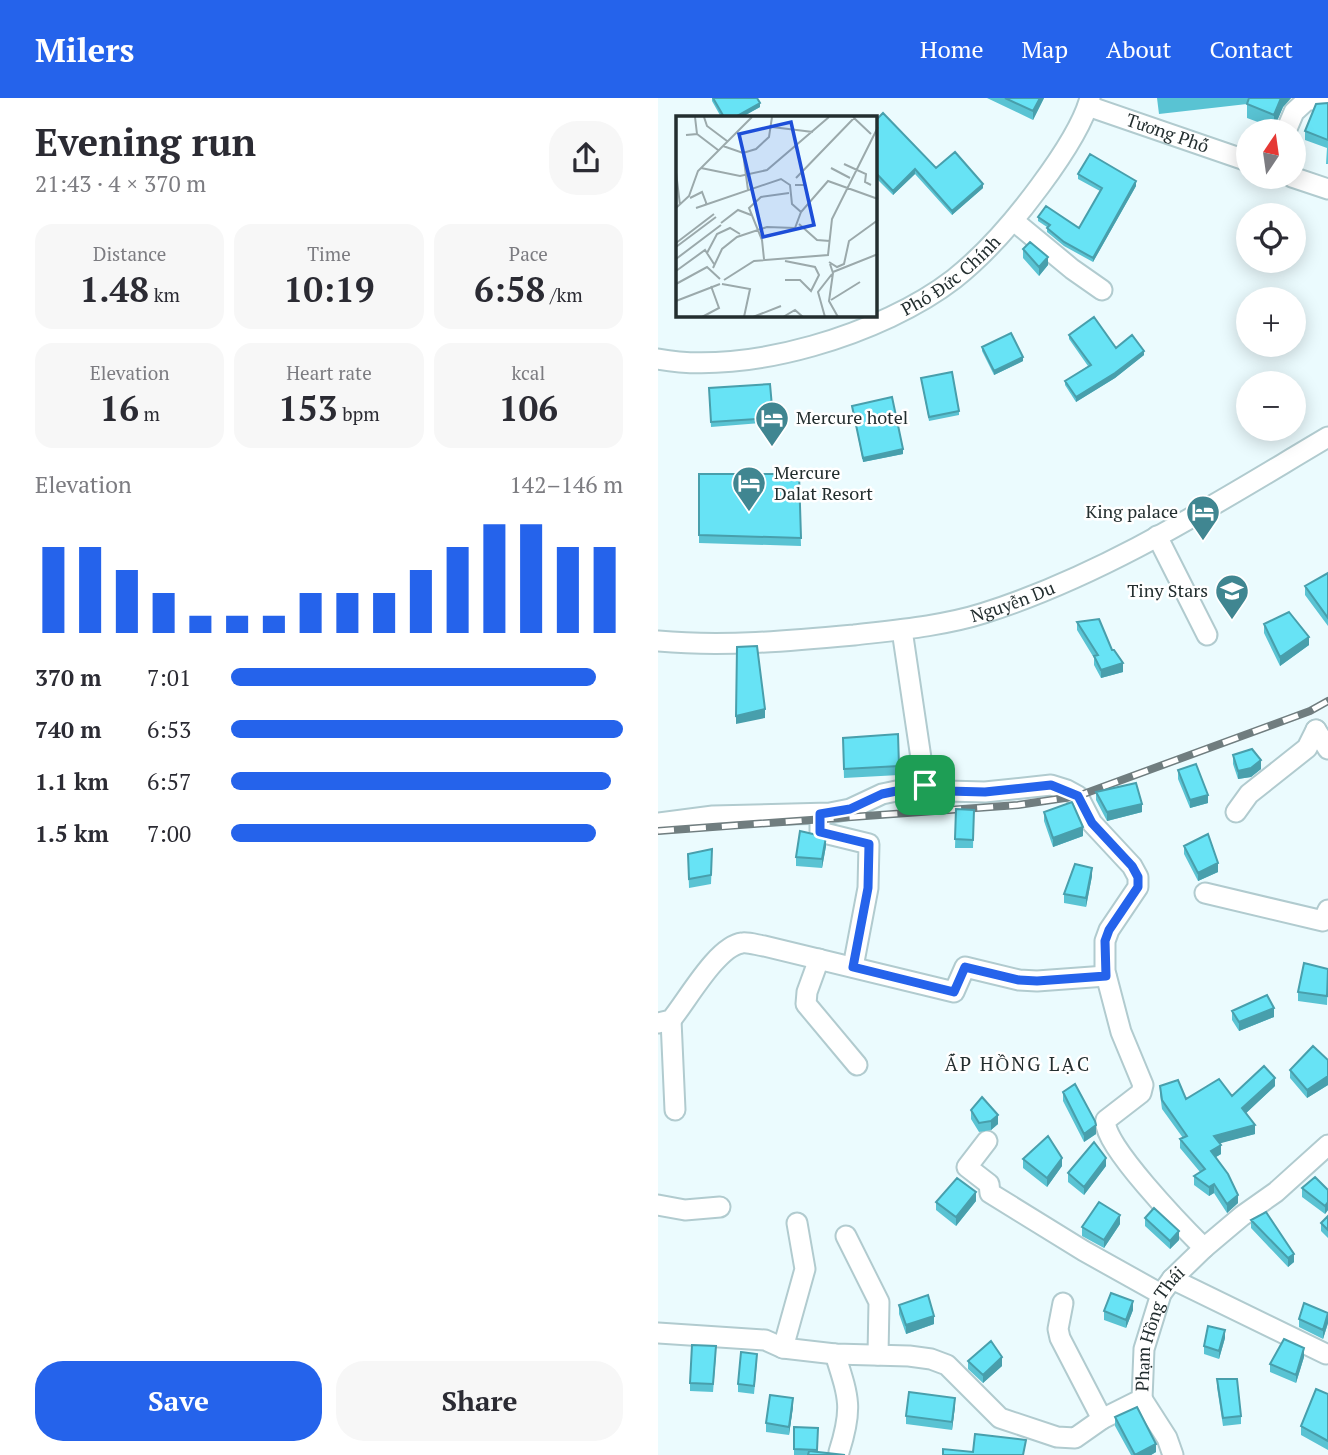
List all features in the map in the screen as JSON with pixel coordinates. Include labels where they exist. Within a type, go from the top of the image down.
[{"type":"street","points":[[1291,119],[1294,112],[1307,100],[1328,100]]},
{"type":"street","name":"Tương Phố","points":[[1089,102],[1236,157]]},
{"type":"street","name":"Phó Đức Chính","points":[[658,359],[683,364],[727,362],[825,343],[853,333],[933,294],[964,270],[1014,221],[1055,166],[1089,102]]},
{"type":"street","points":[[1306,182],[1328,189]]},
{"type":"street","points":[[1014,221],[1102,290]]},
{"type":"street","name":"Nguyễn Du","points":[[658,642],[786,642],[902,630],[994,610],[1054,588],[1157,536],[1328,437]]},
{"type":"street","points":[[1157,536],[1207,635]]},
{"type":"street","points":[[902,630],[925,785]]},
{"type":"street","points":[[1322,727],[1328,749]]},
{"type":"street","points":[[1236,811],[1249,794],[1307,748],[1322,727]]},
{"type":"street","points":[[658,823],[713,816],[820,814],[850,809],[882,794],[925,785],[947,791],[985,792],[1051,785],[1078,796],[1092,823],[1132,866],[1138,877],[1138,887],[1109,930],[1105,941],[1106,976],[1121,1032],[1143,1085],[1141,1093],[1106,1120],[1106,1131],[1144,1182],[1204,1248]]},
{"type":"street","points":[[820,814],[820,832],[869,844],[868,888],[853,967]]},
{"type":"street","points":[[1205,893],[1323,921],[1328,910]]},
{"type":"street","points":[[676,1110],[664,1022],[726,950],[741,943],[954,992],[965,967],[1019,980],[1106,976]]},
{"type":"street","points":[[819,959],[807,992],[806,1004],[857,1065]]},
{"type":"street","points":[[987,1141],[967,1167],[989,1184],[990,1193],[1084,1251],[1326,1354]]},
{"type":"street","name":"Phạm Hồng Thái","points":[[658,1333],[765,1340],[783,1348],[835,1354],[931,1359],[947,1365],[1000,1418],[1045,1434],[1074,1437],[1142,1399],[1144,1349],[1166,1286],[1204,1248],[1276,1192],[1328,1145]]},
{"type":"street","points":[[658,1205],[685,1210],[720,1208]]},
{"type":"street","points":[[783,1348],[805,1269],[797,1223]]},
{"type":"street","points":[[846,1236],[879,1302],[878,1355]]},
{"type":"street","points":[[1063,1303],[1058,1329],[1060,1338],[1102,1419]]},
{"type":"street","points":[[835,1354],[848,1396],[848,1423],[839,1452]]},
{"type":"street","points":[[1142,1399],[1167,1438],[1173,1455]]},
{"type":"building","points":[[713,98],[757,98],[760,103],[737,116],[723,116]]},
{"type":"building","points":[[1005,98],[1040,98],[1033,111]]},
{"type":"building","points":[[1249,98],[1281,98],[1274,115],[1247,104]]},
{"type":"building","points":[[1328,103],[1328,140],[1306,131],[1316,104]]},
{"type":"building","points":[[883,113],[936,168],[955,152],[983,184],[952,211],[915,169],[893,191],[877,174],[877,119]]},
{"type":"building","points":[[1090,154],[1136,181],[1093,258],[1064,242],[1047,228],[1050,225],[1038,217],[1046,206],[1079,228],[1102,188],[1078,174]]},
{"type":"building","points":[[1030,242],[1048,257],[1039,267],[1023,249]]},
{"type":"building","points":[[1094,317],[1116,348],[1132,335],[1144,351],[1076,397],[1065,381],[1091,365],[1069,335]]},
{"type":"building","points":[[1011,333],[1023,357],[994,371],[982,347]]},
{"type":"building","points":[[952,372],[959,411],[929,417],[921,378]]},
{"type":"building","points":[[770,384],[773,418],[711,422],[709,388]]},
{"type":"building","points":[[892,397],[903,449],[863,458],[852,406]]},
{"type":"building","name":"Mercure Dalat Resort","points":[[699,474],[799,474],[801,538],[699,535]]},
{"type":"building","points":[[1328,573],[1328,618],[1305,586]]},
{"type":"building","points":[[1289,612],[1309,637],[1280,657],[1264,624]]},
{"type":"building","points":[[1099,619],[1112,650],[1123,663],[1101,670],[1094,656],[1098,655],[1077,622]]},
{"type":"building","points":[[757,646],[765,709],[736,716],[737,647]]},
{"type":"building","points":[[898,734],[899,766],[844,769],[843,738]]},
{"type":"building","points":[[1252,749],[1261,760],[1251,768],[1238,771],[1233,755]]},
{"type":"building","points":[[1196,764],[1208,795],[1190,800],[1178,770]]},
{"type":"building","points":[[1136,783],[1142,804],[1107,812],[1096,792]]},
{"type":"building","points":[[1072,802],[1083,827],[1053,838],[1044,812]]},
{"type":"building","points":[[956,809],[974,810],[973,840],[955,839]]},
{"type":"building","points":[[800,831],[826,837],[822,859],[796,857]]},
{"type":"building","points":[[1208,834],[1218,863],[1198,873],[1184,846]]},
{"type":"building","points":[[712,849],[711,875],[689,879],[688,854]]},
{"type":"building","points":[[1075,864],[1092,868],[1086,898],[1064,894]]},
{"type":"building","points":[[1304,963],[1328,969],[1327,996],[1298,992]]},
{"type":"building","points":[[1267,995],[1274,1008],[1239,1022],[1232,1011]]},
{"type":"building","points":[[1313,1046],[1328,1060],[1328,1076],[1307,1090],[1290,1070]]},
{"type":"building","points":[[1264,1066],[1275,1078],[1242,1108],[1255,1125],[1214,1136],[1221,1145],[1211,1151],[1228,1174],[1238,1195],[1227,1204],[1214,1184],[1209,1187],[1194,1176],[1205,1169],[1180,1139],[1187,1136],[1162,1100],[1160,1086],[1178,1080],[1186,1099],[1219,1079],[1232,1096]]},
{"type":"building","points":[[1075,1084],[1096,1125],[1084,1134],[1063,1092]]},
{"type":"building","points":[[982,1097],[998,1115],[991,1121],[979,1123],[971,1110]]},
{"type":"building","points":[[1048,1136],[1062,1158],[1047,1178],[1023,1159]]},
{"type":"building","points":[[1094,1142],[1106,1158],[1084,1187],[1068,1173]]},
{"type":"building","points":[[1315,1177],[1328,1190],[1328,1202],[1325,1206],[1302,1188]]},
{"type":"building","points":[[957,1178],[976,1192],[956,1217],[936,1202]]},
{"type":"building","points":[[1099,1202],[1120,1215],[1104,1240],[1082,1227]]},
{"type":"building","points":[[1154,1208],[1179,1231],[1170,1241],[1145,1218]]},
{"type":"building","points":[[1266,1212],[1294,1254],[1288,1258],[1251,1220]]},
{"type":"building","points":[[1328,1216],[1328,1230],[1321,1223]]},
{"type":"building","points":[[1111,1293],[1133,1301],[1126,1320],[1104,1311]]},
{"type":"building","points":[[928,1295],[934,1316],[906,1325],[899,1305]]},
{"type":"building","points":[[1304,1303],[1328,1313],[1323,1330],[1299,1319]]},
{"type":"building","points":[[1208,1326],[1225,1330],[1219,1351],[1204,1346]]},
{"type":"building","points":[[1284,1339],[1304,1348],[1296,1375],[1270,1364]]},
{"type":"building","points":[[991,1341],[1002,1357],[983,1375],[968,1361]]},
{"type":"building","points":[[692,1345],[716,1346],[713,1384],[690,1383]]},
{"type":"building","points":[[741,1352],[757,1354],[754,1386],[738,1384]]},
{"type":"building","points":[[1217,1379],[1237,1379],[1241,1416],[1223,1418]]},
{"type":"building","points":[[1316,1389],[1328,1394],[1328,1441],[1301,1426]]},
{"type":"building","points":[[909,1392],[955,1398],[952,1422],[906,1416]]},
{"type":"building","points":[[770,1395],[793,1398],[789,1427],[766,1423]]},
{"type":"building","points":[[1137,1407],[1156,1444],[1135,1455],[1115,1417]]},
{"type":"building","points":[[794,1427],[818,1428],[817,1450],[794,1449]]},
{"type":"building","points":[[975,1434],[1026,1440],[1023,1455],[943,1455],[943,1449],[973,1452]]},
{"type":"building","points":[[809,1451],[845,1455],[808,1455]]},
{"type":"railway","points":[[658,831],[1018,805],[1078,796],[1310,711],[1328,701]]},
{"type":"place","name":"Mercure hotel","points":[[772,448]]},
{"type":"place","name":"Mercure Dalat Resort","points":[[749,513]]},
{"type":"place","name":"King palace","points":[[1203,542]]},
{"type":"place","name":"Tiny Stars","points":[[1232,621]]},
{"type":"district","name":"ẤP HỒNG LẠC","points":[[1018,1064]]},
{"type":"route","points":[[925,785],[947,791],[985,792],[1051,785],[1078,796],[1092,823],[1132,866],[1138,877],[1138,887],[1109,930],[1105,941],[1106,976],[1019,980],[965,967],[954,992],[853,967],[868,888],[869,844],[820,832],[820,814],[850,809],[882,794],[925,785]]}]
